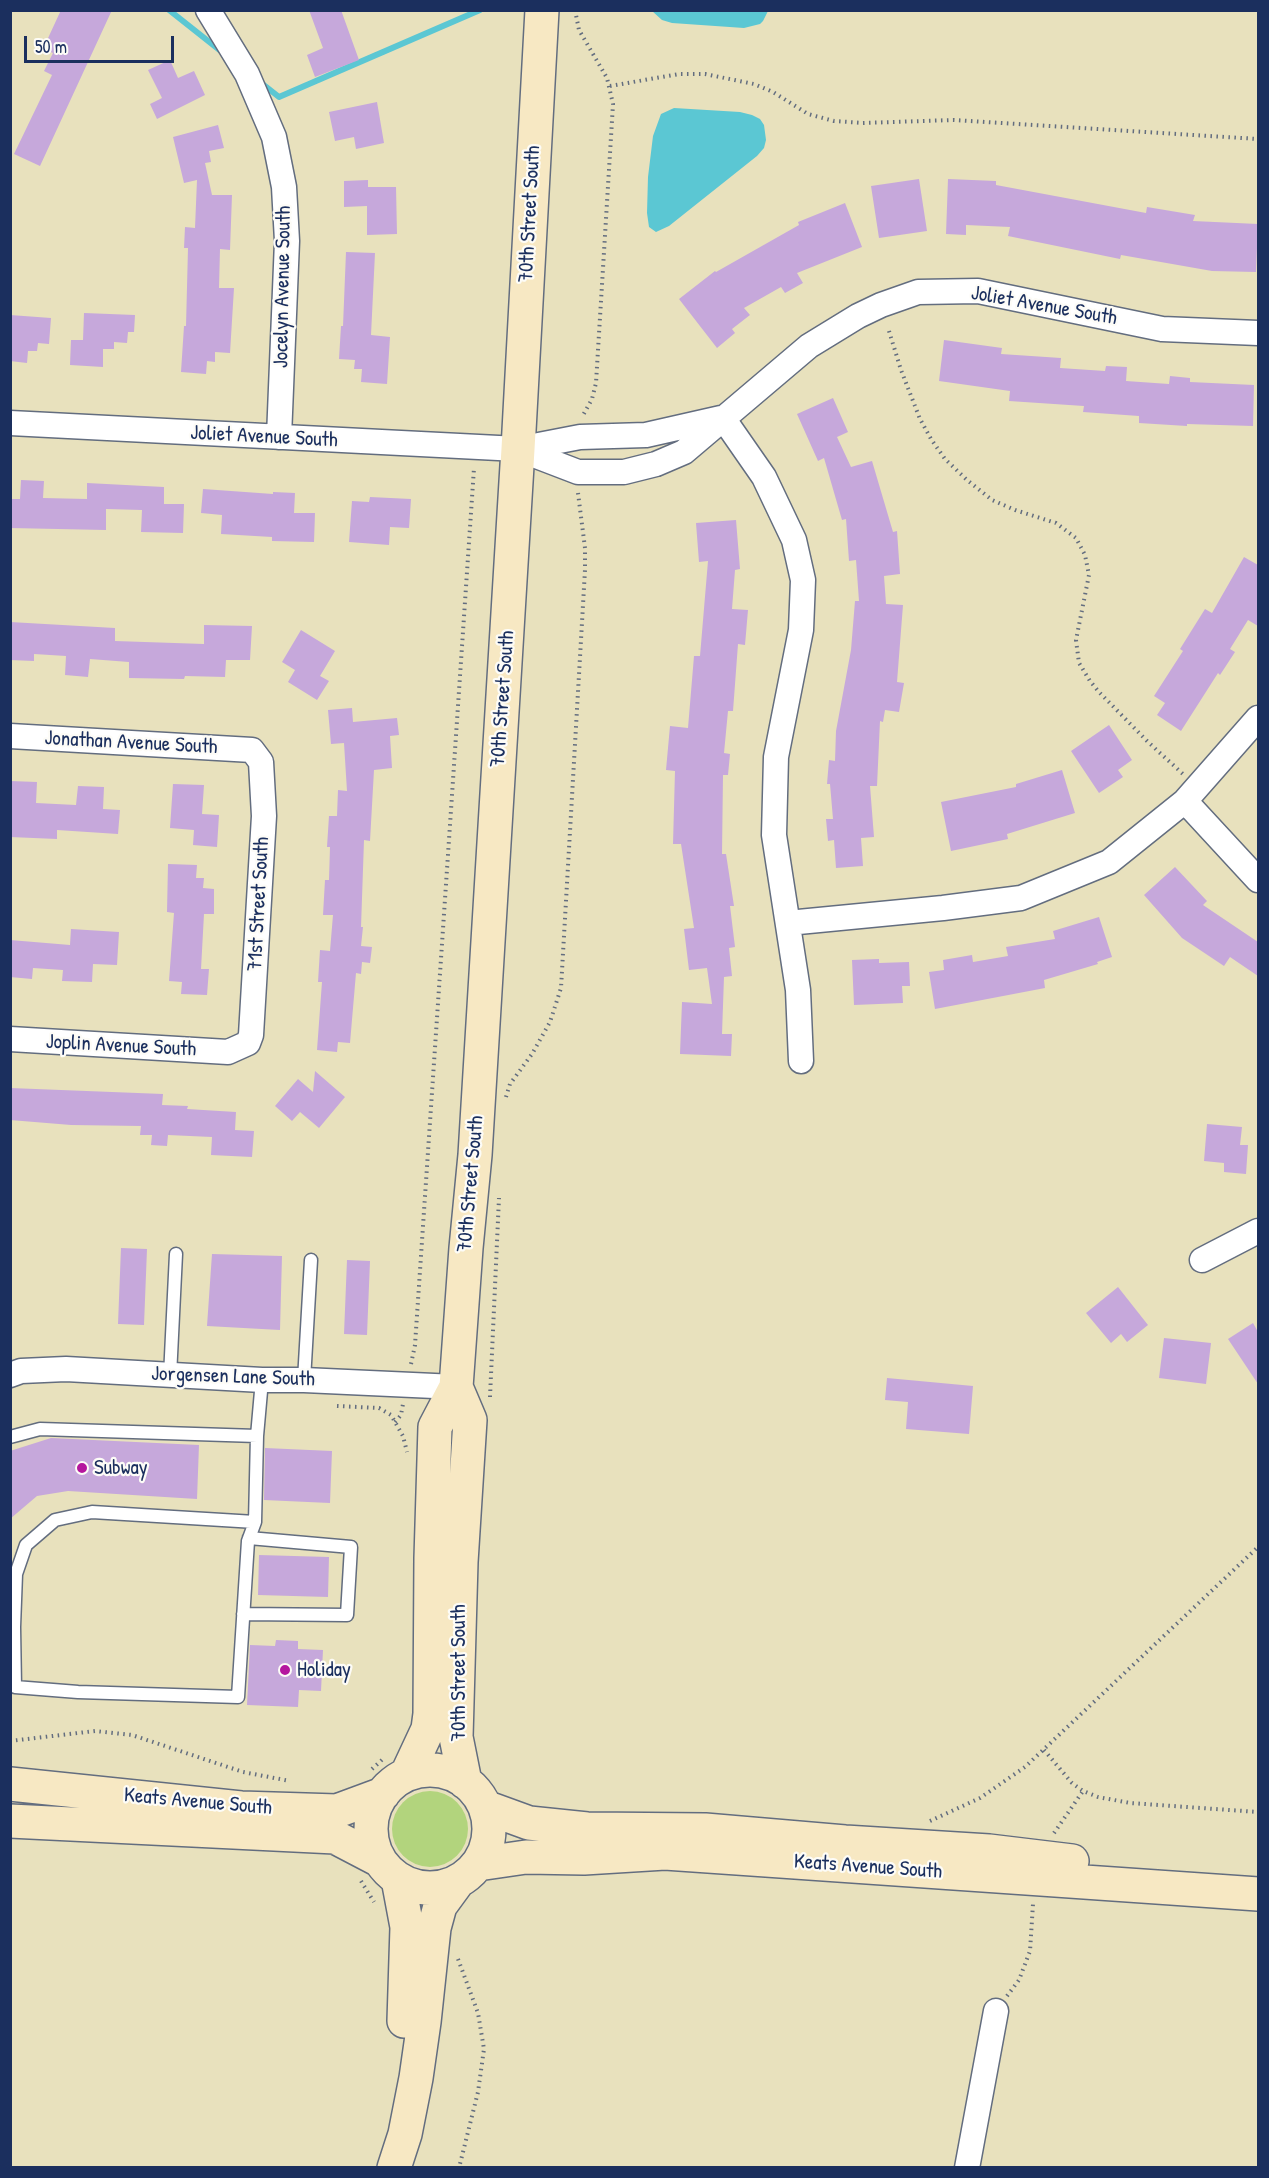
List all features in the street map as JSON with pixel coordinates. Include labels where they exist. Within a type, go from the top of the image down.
[{"type":"main road","name":"70th Street South","points":[[386,1774],[428,1730],[430,1714],[435,1427],[456,1387],[475,1155],[542,10]]},
{"type":"main road","name":"70th Street South","points":[[456,1387],[470,1420],[460,1562],[456,1737],[475,1794]]},
{"type":"main road","points":[[373,2168],[388,2120],[403,2041],[407,1927],[379,1872],[371,1826],[374,1809],[386,1774],[427,1770],[447,1772],[475,1794],[489,1826],[487,1846],[469,1872],[440,1906],[434,1928],[416,2078],[405,2134],[394,2168]]},
{"type":"main road","name":"Keats Avenue South","points":[[10,1784],[241,1808],[337,1811],[386,1774]]},
{"type":"main road","name":"Keats Avenue South","points":[[475,1794],[529,1823],[587,1829],[705,1830],[989,1851],[1036,1868],[1109,1865],[1258,1876]]},
{"type":"main road","name":"Keats Avenue South","points":[[10,1821],[330,1837],[335,1838],[379,1872]]},
{"type":"main road","name":"Keats Avenue South","points":[[469,1872],[526,1857],[584,1858],[665,1853],[1036,1868],[1258,1894]]},
{"type":"main road","points":[[379,1872],[413,1886],[429,1888],[444,1887],[469,1872]]},
{"type":"street","name":"Jocelyn Avenue South","points":[[208,10],[247,74],[274,137],[284,187],[287,242],[279,437]]},
{"type":"street","name":"Joliet Avenue South","points":[[518,449],[578,472],[624,472],[656,464],[684,452],[809,346],[881,305],[918,292],[978,291],[1162,329],[1258,333]]},
{"type":"street","name":"Joliet Avenue South","points":[[10,423],[518,449],[580,437],[646,435],[723,418]]},
{"type":"street","points":[[723,418],[764,477],[794,540],[803,580],[801,630],[776,757],[774,835],[798,990],[801,1061]]},
{"type":"street","points":[[788,923],[1021,898],[1109,862],[1185,801],[1258,718]]},
{"type":"street","name":"Jonathan Avenue South","points":[[10,736],[252,750]]},
{"type":"street","name":"71st Street South","points":[[232,1050],[248,1043],[251,1035],[264,816],[261,762],[252,750]]},
{"type":"street","points":[[1185,801],[1258,880]]},
{"type":"street","name":"Joplin Avenue South","points":[[10,1040],[228,1052],[232,1050]]},
{"type":"street","points":[[1202,1260],[1258,1231]]},
{"type":"street","name":"Jorgensen Lane South","points":[[10,1375],[21,1371],[66,1369],[170,1376],[456,1387]]},
{"type":"street","points":[[967,2168],[996,2011]]},
{"type":"lane","points":[[170,1376],[176,1254]]},
{"type":"lane","points":[[304,1380],[311,1260]]},
{"type":"lane","points":[[255,1522],[92,1512],[56,1520],[26,1545],[16,1574],[12,1627],[15,1687],[78,1692],[238,1697],[249,1538],[255,1522],[257,1436],[262,1380]]},
{"type":"lane","points":[[10,1437],[40,1429],[257,1436]]},
{"type":"lane","points":[[243,1614],[347,1615],[351,1547],[249,1538]]},
{"type":"path","points":[[576,10],[579,30],[603,69],[610,86],[613,115],[596,383],[592,399],[583,414],[580,437]]},
{"type":"path","points":[[610,86],[679,74],[705,74],[754,84],[773,92],[816,117],[834,121],[863,123],[953,120],[1258,139]]},
{"type":"path","points":[[889,331],[920,419],[945,459],[993,500],[1062,526],[1076,538],[1085,555],[1089,574],[1076,640],[1079,663],[1099,692],[1181,773]]},
{"type":"path","points":[[395,1422],[401,1415],[415,1345],[472,507],[474,448]]},
{"type":"path","points":[[504,1103],[510,1084],[532,1054],[550,1022],[561,988],[585,570],[585,548],[578,504],[578,472]]},
{"type":"path","points":[[490,1398],[500,1186]]},
{"type":"path","points":[[331,1405],[379,1408],[391,1415],[403,1436],[408,1458]]},
{"type":"path","points":[[918,1821],[930,1821],[980,1798],[1025,1767],[1258,1547]]},
{"type":"path","points":[[10,1741],[95,1731],[132,1736],[243,1773],[296,1783]]},
{"type":"path","points":[[1044,1750],[1063,1773],[1083,1791],[1098,1797],[1130,1803],[1258,1812]]},
{"type":"path","points":[[996,2011],[1019,1980],[1030,1951],[1036,1868],[1083,1791]]},
{"type":"path","points":[[376,1906],[379,1872]]},
{"type":"path","points":[[455,1951],[478,2013],[484,2049],[478,2092],[459,2168]]},
{"type":"green space","points":[[430,1791],[444,1794],[457,1802],[465,1815],[468,1829],[465,1843],[457,1856],[444,1864],[430,1867],[416,1864],[403,1856],[395,1843],[392,1829],[395,1815],[403,1802],[416,1794]]},
{"type":"water","points":[[652,11],[768,11],[760,24],[744,28],[672,23],[662,20]]},
{"type":"water","points":[[674,108],[740,112],[752,115],[760,119],[764,125],[766,140],[764,148],[757,156],[669,226],[656,232],[649,227],[647,213],[653,136],[661,114]]},
{"type":"building","points":[[61,10],[112,10],[40,166],[14,154],[52,75],[44,71],[53,53],[43,49]]},
{"type":"building","points":[[309,10],[341,10],[359,60],[315,77],[307,55],[323,48]]},
{"type":"building","points":[[170,60],[178,78],[194,71],[205,95],[157,119],[150,104],[162,98],[148,70]]},
{"type":"building","points":[[377,102],[384,143],[356,149],[354,137],[335,141],[329,112]]},
{"type":"building","points":[[218,125],[224,148],[209,151],[211,162],[205,163],[212,195],[232,195],[230,250],[220,249],[219,288],[234,288],[230,353],[215,352],[215,362],[207,361],[206,374],[181,372],[184,326],[186,326],[188,248],[184,248],[185,227],[195,228],[197,180],[184,183],[173,137]]},
{"type":"building","points":[[919,179],[927,231],[879,238],[871,186]]},
{"type":"building","points":[[948,179],[996,181],[996,185],[1146,213],[1147,207],[1195,215],[1193,221],[1258,224],[1256,272],[1212,271],[1121,255],[1120,259],[1008,236],[1010,227],[966,225],[966,235],[946,234]]},
{"type":"building","points":[[368,180],[368,187],[396,187],[397,234],[367,235],[367,206],[344,207],[344,181]]},
{"type":"building","points":[[845,203],[862,247],[797,273],[803,283],[785,293],[781,287],[744,308],[750,315],[732,329],[735,333],[717,348],[679,299],[715,271],[799,225],[798,222]]},
{"type":"building","points":[[346,252],[375,253],[371,335],[390,337],[387,384],[361,382],[362,369],[354,369],[355,360],[339,359],[341,326],[343,326]]},
{"type":"building","points":[[84,313],[135,315],[134,332],[128,332],[127,343],[114,342],[114,349],[103,349],[103,367],[70,365],[71,340],[83,340]]},
{"type":"building","points":[[10,315],[51,318],[49,344],[38,343],[37,351],[28,351],[27,363],[10,361]]},
{"type":"building","points":[[944,340],[1002,348],[1001,354],[1061,358],[1060,368],[1105,371],[1106,366],[1127,367],[1126,381],[1169,384],[1170,376],[1190,378],[1190,382],[1254,385],[1253,426],[1139,423],[1139,416],[1083,412],[1084,406],[1009,401],[1010,391],[939,381]]},
{"type":"building","points":[[833,398],[848,432],[837,437],[851,467],[872,461],[893,532],[897,531],[900,574],[884,576],[886,604],[903,605],[897,682],[904,683],[899,712],[885,710],[883,722],[880,721],[877,786],[870,786],[874,837],[861,838],[863,866],[836,868],[834,840],[828,841],[826,819],[833,819],[830,784],[827,784],[829,760],[835,761],[836,731],[851,650],[855,601],[859,601],[856,560],[849,561],[846,519],[842,520],[824,458],[818,461],[797,414]]},
{"type":"building","points":[[21,480],[44,481],[43,498],[87,499],[87,483],[164,487],[164,504],[184,504],[183,533],[141,532],[142,510],[106,509],[106,530],[10,528],[10,499],[20,499]]},
{"type":"building","points":[[203,489],[273,494],[273,492],[295,493],[294,513],[315,513],[314,542],[272,541],[272,537],[221,534],[222,515],[201,513]]},
{"type":"building","points":[[370,497],[411,499],[409,528],[390,527],[389,545],[349,542],[352,501],[369,502]]},
{"type":"building","points":[[736,520],[740,569],[735,570],[732,609],[748,610],[745,645],[738,644],[733,711],[728,711],[724,753],[730,754],[728,775],[723,775],[722,854],[726,854],[734,906],[730,906],[735,947],[729,948],[732,976],[724,977],[722,1034],[732,1034],[731,1056],[680,1054],[682,1002],[712,1004],[707,968],[689,970],[684,929],[694,928],[681,844],[673,844],[675,771],[666,770],[670,726],[688,728],[694,656],[700,656],[708,561],[699,562],[696,523]]},
{"type":"building","points":[[1244,557],[1258,565],[1258,626],[1248,620],[1230,649],[1235,652],[1220,675],[1218,673],[1181,731],[1157,715],[1165,703],[1154,696],[1183,651],[1180,649],[1205,609],[1212,613]]},
{"type":"building","points":[[10,622],[115,628],[115,641],[204,644],[204,625],[252,626],[250,660],[226,660],[225,677],[129,678],[129,662],[90,659],[88,677],[65,675],[66,656],[34,654],[34,661],[10,660]]},
{"type":"building","points":[[301,630],[335,651],[320,676],[329,681],[317,700],[288,682],[295,670],[282,662]]},
{"type":"building","points":[[352,708],[353,722],[397,718],[399,735],[390,736],[392,768],[374,770],[370,841],[364,840],[361,927],[363,927],[361,946],[372,947],[370,963],[362,962],[361,974],[356,973],[350,1043],[338,1042],[337,1052],[317,1050],[322,982],[318,982],[320,950],[330,951],[333,915],[323,915],[325,880],[329,880],[330,847],[327,847],[329,816],[337,816],[338,790],[347,791],[344,743],[331,744],[328,710]]},
{"type":"building","points":[[1109,725],[1132,760],[1118,770],[1123,777],[1099,793],[1071,751]]},
{"type":"building","points":[[1062,770],[1075,813],[1007,834],[1008,839],[951,851],[941,802],[1016,787],[1016,784]]},
{"type":"building","points":[[10,781],[37,782],[36,803],[76,805],[78,786],[104,787],[103,809],[120,810],[118,834],[57,830],[57,839],[10,837]]},
{"type":"building","points":[[173,784],[204,785],[202,814],[219,815],[217,847],[193,845],[194,830],[170,828]]},
{"type":"building","points":[[168,864],[197,865],[196,878],[204,878],[203,888],[214,889],[214,914],[204,914],[201,969],[209,969],[207,995],[181,994],[182,982],[169,981],[174,913],[167,912]]},
{"type":"building","points":[[1175,867],[1207,901],[1203,905],[1258,942],[1258,976],[1230,957],[1224,966],[1182,938],[1144,895]]},
{"type":"building","points":[[1099,917],[1112,957],[1097,962],[1098,964],[1044,980],[1045,988],[935,1009],[929,972],[944,970],[943,960],[972,955],[973,962],[1008,956],[1006,947],[1055,939],[1053,931]]},
{"type":"building","points":[[71,929],[119,932],[117,965],[93,964],[92,982],[62,981],[63,970],[33,968],[32,979],[10,977],[10,940],[70,945]]},
{"type":"building","points":[[879,959],[879,963],[909,962],[910,986],[902,986],[903,1003],[854,1005],[852,960]]},
{"type":"building","points":[[315,1071],[345,1097],[319,1128],[300,1112],[292,1121],[275,1106],[298,1079],[313,1092]]},
{"type":"building","points":[[10,1088],[163,1094],[162,1105],[236,1112],[235,1130],[254,1131],[252,1157],[211,1155],[212,1137],[168,1135],[167,1146],[151,1145],[152,1135],[140,1135],[141,1126],[71,1125],[10,1120]]},
{"type":"building","points":[[1207,1124],[1242,1127],[1240,1145],[1248,1145],[1246,1174],[1224,1172],[1224,1163],[1204,1161]]},
{"type":"building","points":[[121,1248],[147,1249],[144,1325],[118,1324]]},
{"type":"building","points":[[212,1254],[282,1256],[280,1330],[207,1326]]},
{"type":"building","points":[[347,1260],[370,1261],[367,1335],[344,1334]]},
{"type":"building","points":[[1118,1287],[1148,1325],[1127,1342],[1121,1334],[1111,1343],[1086,1313]]},
{"type":"building","points":[[1253,1323],[1258,1332],[1258,1384],[1228,1339]]},
{"type":"building","points":[[1164,1338],[1211,1343],[1206,1384],[1159,1378]]},
{"type":"building","points":[[887,1378],[973,1386],[969,1434],[906,1429],[908,1402],[885,1400]]},
{"type":"building","points":[[51,1438],[199,1445],[197,1499],[68,1491],[37,1496],[10,1519],[10,1451]]},
{"type":"building","points":[[265,1448],[332,1451],[330,1503],[264,1500]]},
{"type":"building","name":"Holiday","points":[[259,1555],[329,1557],[328,1597],[258,1595]]},
{"type":"building","name":"Holiday","points":[[276,1640],[298,1641],[298,1649],[323,1650],[321,1691],[299,1690],[298,1707],[247,1705],[250,1645],[275,1646]]},
{"type":"waterway","points":[[169,10],[222,52]]},
{"type":"waterway","points":[[260,82],[279,97],[480,10]]},
{"type":"place","name":"Subway","points":[[82,1468]]},
{"type":"place","name":"Holiday","points":[[285,1670]]}]
